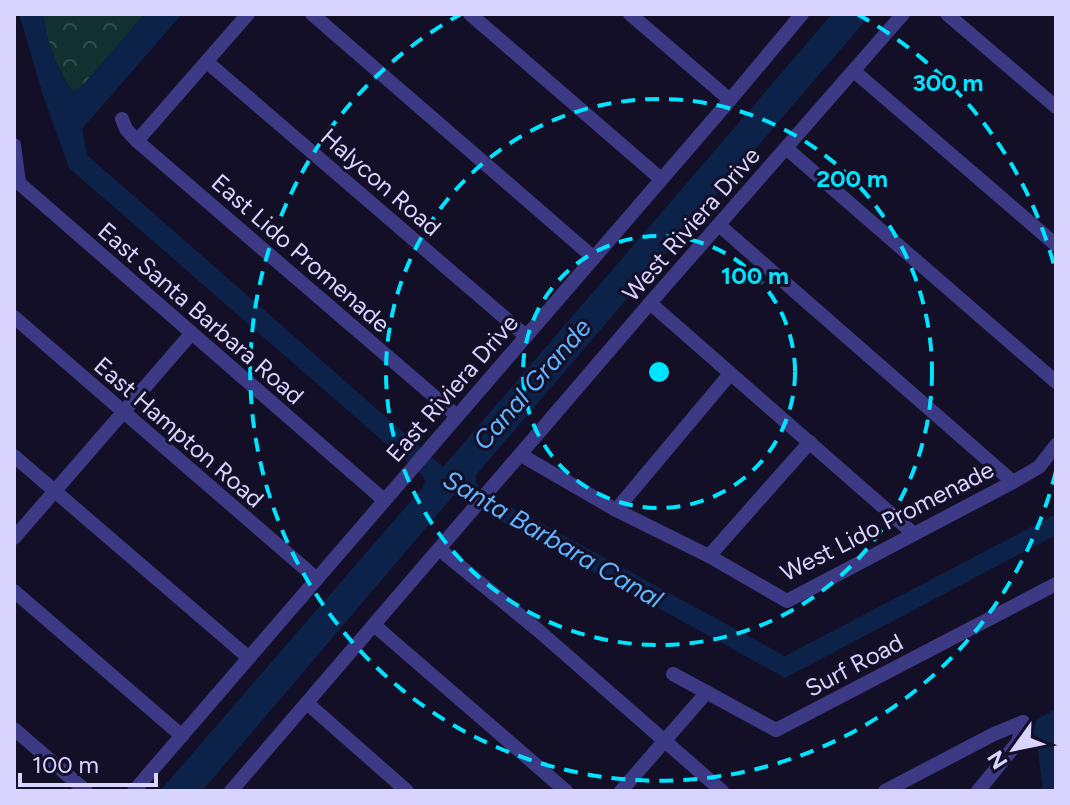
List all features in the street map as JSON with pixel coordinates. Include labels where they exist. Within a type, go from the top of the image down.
[{"type":"street","points":[[137,141],[248,14]]},
{"type":"street","points":[[312,14],[594,258]]},
{"type":"street","points":[[470,14],[661,179]]},
{"type":"street","points":[[630,14],[730,100]]},
{"type":"street","name":"West Riviera Drive","points":[[237,789],[491,488],[903,14]]},
{"type":"street","points":[[947,14],[1056,107]]},
{"type":"street","name":"East Riviera Drive","points":[[134,791],[730,100],[795,16]]},
{"type":"street","name":"Halycon Road","points":[[207,62],[526,336]]},
{"type":"street","points":[[854,71],[1056,245]]},
{"type":"street","name":"East Lido Promenade","points":[[122,119],[137,141],[457,416]]},
{"type":"street","name":"East Santa Barbara Road","points":[[14,145],[16,184],[384,500]]},
{"type":"street","points":[[786,148],[1056,382]]},
{"type":"street","points":[[719,225],[1013,482]]},
{"type":"street","points":[[650,303],[914,534]]},
{"type":"street","name":"East Hampton Road","points":[[14,317],[317,579]]},
{"type":"street","points":[[14,538],[191,334]]},
{"type":"street","points":[[616,510],[730,374]]},
{"type":"street","points":[[709,556],[810,442]]},
{"type":"street","name":"West Lido Promenade","points":[[521,455],[616,510],[709,556],[787,601],[1039,467],[1056,445]]},
{"type":"street","points":[[14,456],[249,658]]},
{"type":"street","points":[[439,549],[539,631],[722,791]]},
{"type":"street","name":"Surf Road","points":[[673,674],[776,730],[1056,584]]},
{"type":"street","points":[[14,591],[182,736]]},
{"type":"street","points":[[374,625],[566,791]]},
{"type":"street","points":[[621,791],[707,692]]},
{"type":"street","points":[[307,703],[407,791]]},
{"type":"street","points":[[885,791],[1023,722],[1018,742],[978,791]]},
{"type":"street","points":[[14,729],[86,791]]},
{"type":"green space","points":[[43,14],[145,14],[83,85],[73,92],[52,53]]},
{"type":"water","points":[[19,14],[43,14],[55,60],[73,91],[83,85],[145,14],[182,14],[82,129],[87,155],[443,467],[832,14],[871,14],[476,475],[476,482],[480,490],[785,656],[1056,514],[1056,535],[785,678],[454,495],[202,791],[160,791],[425,481],[422,475],[69,168]]},
{"type":"water","points":[[1056,709],[1056,791],[1043,791],[1037,744],[1040,739],[1032,733],[1037,719]]},
{"type":"water label","name":"Canal Grande","points":[[532,384]]},
{"type":"water label","name":"Santa Barbara Canal","points":[[553,539]]}]
